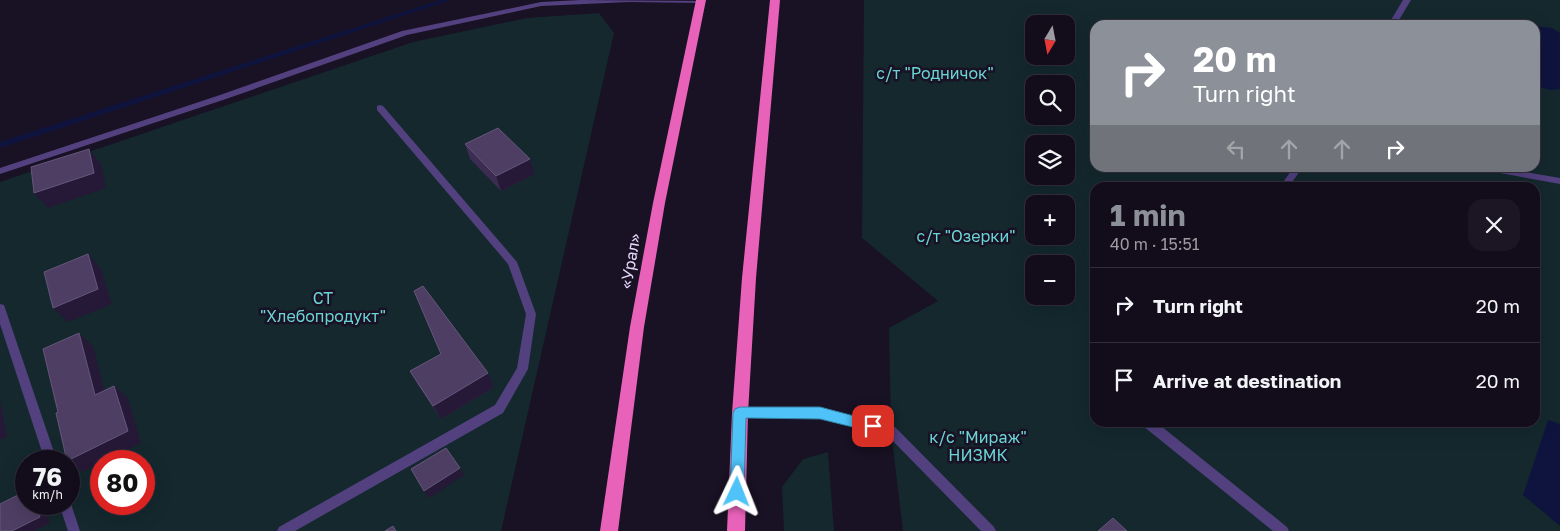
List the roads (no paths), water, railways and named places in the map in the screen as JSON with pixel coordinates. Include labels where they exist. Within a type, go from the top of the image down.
[{"type":"highway","name":"«Урал»","points":[[609,531],[637,327],[659,203],[701,0]]},
{"type":"highway","points":[[736,531],[740,413],[748,278],[775,0]]},
{"type":"lane","points":[[0,170],[223,97],[405,33],[541,4],[629,0],[701,0]]},
{"type":"lane","points":[[1395,20],[1407,0]]},
{"type":"lane","points":[[283,531],[499,409],[522,369],[532,314],[512,262],[380,108]]},
{"type":"lane","points":[[1509,172],[1560,182]]},
{"type":"lane","points":[[0,308],[46,450]]},
{"type":"lane","points":[[740,413],[820,413],[891,431],[990,531]]},
{"type":"lane","points":[[1153,427],[1283,531]]},
{"type":"lane","points":[[68,515],[74,531]]},
{"type":"waterway","points":[[0,145],[447,0]]},
{"type":"park label","name":"с/т \"Родничок\"","points":[[935,73]]},
{"type":"park label","name":"с/т \"Озерки\"","points":[[966,236]]},
{"type":"park label","name":"СТ \"Хлебопродукт\"","points":[[323,307]]},
{"type":"park label","name":"к/с \"Мираж\" НИЗМК","points":[[978,446]]}]
